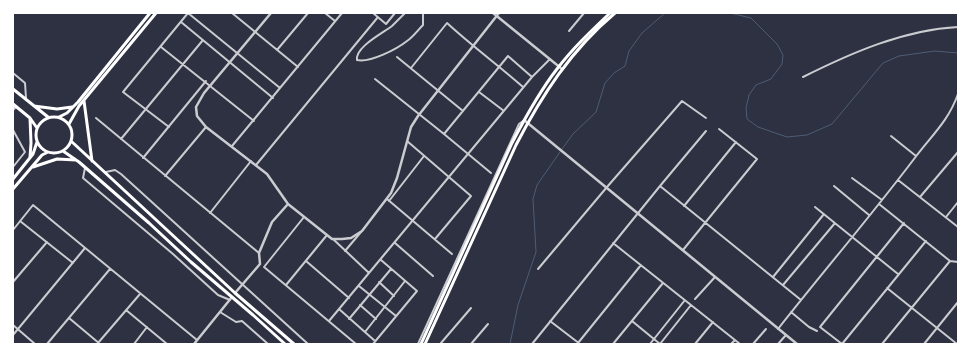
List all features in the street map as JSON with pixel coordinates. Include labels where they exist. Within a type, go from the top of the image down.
[{"type":"main road","points":[[59,117],[67,113],[150,13]]},
{"type":"main road","points":[[69,124],[84,101],[156,13]]},
{"type":"main road","points":[[421,344],[512,143],[524,120],[561,67],[584,38],[610,13]]},
{"type":"main road","points":[[425,344],[516,145],[528,122],[561,67],[615,13]]},
{"type":"main road","points":[[13,89],[48,117]]},
{"type":"main road","points":[[84,101],[92,161]]},
{"type":"main road","points":[[32,105],[57,109],[73,106]]},
{"type":"main road","points":[[14,106],[30,118],[37,128]]},
{"type":"main road","points":[[48,117],[59,117],[64,119],[69,124],[72,132],[71,141],[68,147],[63,151],[54,153],[48,152],[40,147],[37,142],[37,128],[40,123],[48,117]]},
{"type":"main road","points":[[29,159],[31,143],[30,118]]},
{"type":"main road","points":[[71,141],[235,293],[294,344]]},
{"type":"main road","points":[[13,179],[33,154],[37,142]]},
{"type":"main road","points":[[63,151],[76,160],[149,223],[190,262],[285,344]]},
{"type":"main road","points":[[13,189],[42,155],[48,152]]},
{"type":"main road","points":[[30,168],[57,159],[76,160]]},
{"type":"street","points":[[169,127],[123,92],[188,13],[280,88]]},
{"type":"street","points":[[232,13],[298,67]]},
{"type":"street","points":[[271,13],[204,93],[196,107],[197,116],[206,127],[267,174],[288,204],[332,239],[369,274]]},
{"type":"street","points":[[277,50],[308,13]]},
{"type":"street","points":[[325,13],[335,21]]},
{"type":"street","points":[[232,146],[342,13]]},
{"type":"street","points":[[373,13],[386,24],[395,13]]},
{"type":"street","points":[[405,13],[392,26],[367,43],[360,50],[357,60],[361,61],[377,57],[408,41],[423,25],[423,13]]},
{"type":"street","points":[[493,13],[561,67]]},
{"type":"street","points":[[388,200],[397,178],[411,127],[419,114],[498,13]]},
{"type":"street","points":[[569,31],[584,13]]},
{"type":"street","points":[[256,165],[378,17]]},
{"type":"street","points":[[181,22],[272,98]]},
{"type":"street","points":[[411,68],[447,24],[524,87]]},
{"type":"street","points":[[803,77],[845,56],[876,45],[929,31],[958,28]]},
{"type":"street","points":[[121,139],[203,40]]},
{"type":"street","points":[[161,46],[254,121]]},
{"type":"street","points":[[444,134],[508,56],[532,77]]},
{"type":"street","points":[[397,57],[463,111]]},
{"type":"street","points":[[329,321],[414,221],[532,77],[550,59]]},
{"type":"street","points":[[13,73],[25,83],[26,100]]},
{"type":"street","points":[[375,79],[491,173]]},
{"type":"street","points":[[143,158],[206,81]]},
{"type":"street","points":[[479,92],[504,111]]},
{"type":"street","points":[[778,329],[916,156],[941,127],[953,107],[958,94]]},
{"type":"street","points":[[538,269],[682,101],[706,118]]},
{"type":"street","points":[[13,110],[14,106]]},
{"type":"street","points":[[96,118],[259,253]]},
{"type":"street","points":[[418,344],[512,138],[519,124],[524,120],[797,344]]},
{"type":"street","points":[[165,176],[206,127]]},
{"type":"street","points":[[683,250],[757,159],[719,129]]},
{"type":"street","points":[[13,130],[25,152],[13,167]]},
{"type":"street","points":[[536,344],[532,343],[706,131]]},
{"type":"street","points":[[891,136],[916,156]]},
{"type":"street","points":[[407,141],[472,196],[435,239]]},
{"type":"street","points":[[684,206],[736,142]]},
{"type":"street","points":[[920,197],[958,152]]},
{"type":"street","points":[[345,251],[424,156]]},
{"type":"street","points":[[210,213],[251,161]]},
{"type":"street","points":[[85,168],[83,178],[173,254],[218,295],[231,298],[194,344]]},
{"type":"street","points":[[104,173],[115,170],[120,174],[308,344]]},
{"type":"street","points":[[852,178],[882,200]]},
{"type":"street","points":[[898,180],[958,227]]},
{"type":"street","points":[[660,186],[801,300]]},
{"type":"street","points":[[834,186],[869,215]]},
{"type":"street","points":[[388,200],[452,254]]},
{"type":"street","points":[[946,217],[958,202]]},
{"type":"street","points":[[235,293],[260,264],[259,253],[272,222],[288,204]]},
{"type":"street","points":[[879,204],[950,261],[958,263]]},
{"type":"street","points":[[13,230],[33,205],[197,340]]},
{"type":"street","points":[[815,207],[898,274]]},
{"type":"street","points":[[773,277],[824,214]]},
{"type":"street","points":[[264,267],[304,217]]},
{"type":"street","points":[[20,221],[73,263]]},
{"type":"street","points":[[783,285],[835,223]]},
{"type":"street","points":[[904,223],[820,327],[842,344],[926,241]]},
{"type":"street","points":[[332,239],[351,238],[362,231]]},
{"type":"street","points":[[286,285],[327,235]]},
{"type":"street","points":[[13,282],[47,242]]},
{"type":"street","points":[[395,243],[433,276]]},
{"type":"street","points":[[614,243],[740,344]]},
{"type":"street","points":[[13,334],[85,248]]},
{"type":"street","points":[[372,344],[417,291],[381,260]]},
{"type":"street","points":[[882,344],[950,261]]},
{"type":"street","points":[[306,262],[349,298]]},
{"type":"street","points":[[260,264],[356,344]]},
{"type":"street","points":[[550,321],[579,343],[641,265]]},
{"type":"street","points":[[47,344],[110,269]]},
{"type":"street","points":[[349,319],[391,269]]},
{"type":"street","points":[[695,299],[715,277]]},
{"type":"street","points":[[365,332],[405,281]]},
{"type":"street","points":[[379,282],[394,296]]},
{"type":"street","points":[[613,344],[663,282]]},
{"type":"street","points":[[359,286],[396,316]]},
{"type":"street","points":[[887,288],[957,344]]},
{"type":"street","points":[[69,318],[99,343],[140,294]]},
{"type":"street","points":[[650,344],[685,300]]},
{"type":"street","points":[[924,344],[958,302]]},
{"type":"street","points":[[360,305],[376,319]]},
{"type":"street","points":[[632,321],[660,344],[692,305]]},
{"type":"street","points":[[443,344],[441,343],[471,308]]},
{"type":"street","points":[[126,310],[167,344]]},
{"type":"street","points":[[339,310],[375,341]]},
{"type":"street","points":[[220,312],[236,322],[242,322],[268,344]]},
{"type":"street","points":[[791,312],[809,327],[817,331]]},
{"type":"street","points":[[695,344],[713,322]]},
{"type":"street","points":[[471,344],[488,324]]},
{"type":"street","points":[[13,326],[35,344]]},
{"type":"street","points":[[134,344],[147,327]]},
{"type":"street","points":[[753,344],[766,329]]},
{"type":"street","points":[[778,344],[786,335]]},
{"type":"street","points":[[731,344],[735,340]]},
{"type":"waterway","points":[[562,149],[573,134],[596,112],[605,83],[614,73],[625,66],[629,51],[642,33],[665,13]]},
{"type":"waterway","points":[[730,13],[751,18],[777,44],[783,55],[782,64],[771,79],[756,85],[749,95],[746,108],[747,119],[758,127],[787,137],[807,135],[832,124],[883,63],[899,56],[935,51],[958,53]]},
{"type":"waterway","points":[[510,344],[518,305],[536,252],[533,199],[537,185],[560,152]]}]
